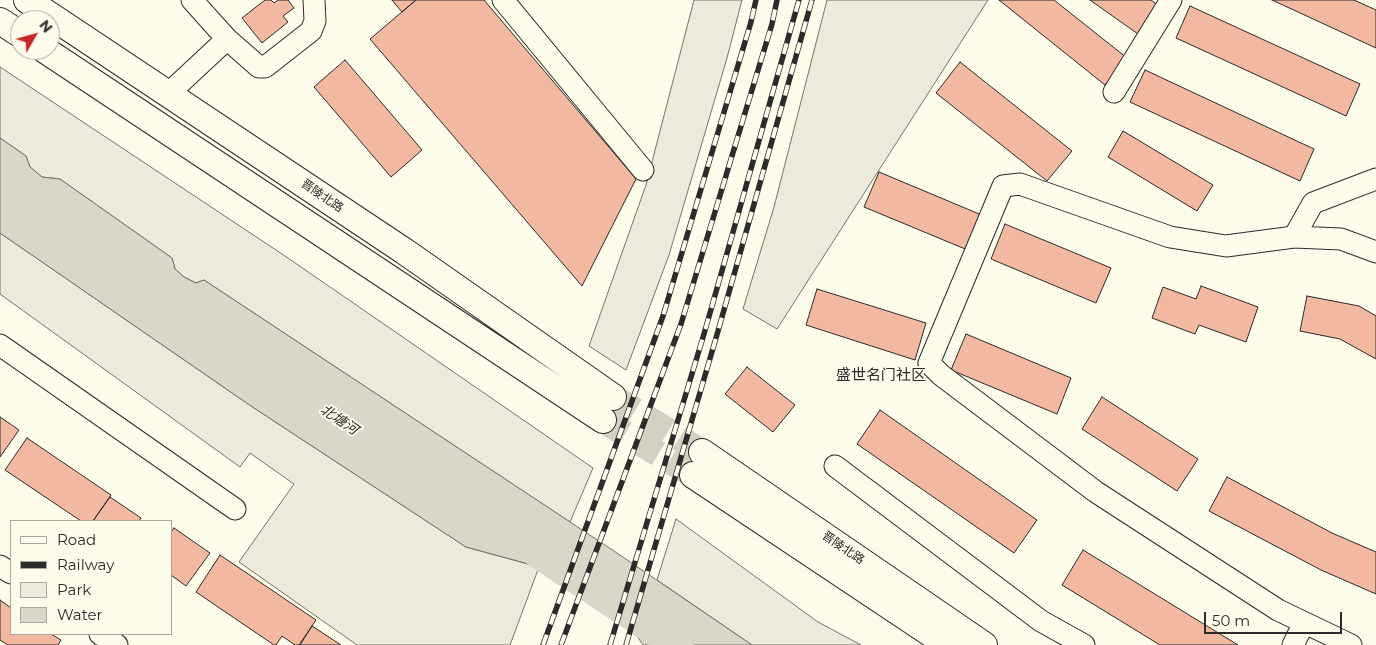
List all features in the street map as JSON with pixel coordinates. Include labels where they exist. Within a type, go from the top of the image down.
[{"type":"main road","name":"晋陵北路","points":[[27,0],[404,251],[608,408],[60,60]]},
{"type":"main road","name":"晋陵北路","points":[[948,645],[698,463],[984,645]]},
{"type":"street","points":[[192,0],[227,39],[259,66],[266,67],[311,32],[315,21],[314,0]]},
{"type":"street","points":[[504,0],[643,170]]},
{"type":"street","points":[[1114,92],[1171,0]]},
{"type":"street","points":[[168,94],[227,39]]},
{"type":"street","points":[[1294,237],[1313,203],[1376,179]]},
{"type":"street","points":[[1351,645],[1278,610],[1096,492],[941,375],[929,363],[1003,186],[1020,184],[1170,237],[1226,246],[1294,237],[1340,238],[1376,252]]},
{"type":"street","points":[[0,345],[234,509]]},
{"type":"street","points":[[835,466],[1041,620],[1084,645]]},
{"type":"street","points":[[1293,645],[1304,623]]},
{"type":"street","points":[[102,635],[117,645]]},
{"type":"green space","points":[[694,0],[742,0],[727,58],[669,255],[626,370],[589,346],[646,185]]},
{"type":"green space","points":[[827,0],[988,0],[777,329],[743,309],[774,207]]},
{"type":"green space","points":[[0,67],[285,256],[593,468],[570,522],[204,280],[196,283],[184,277],[175,269],[172,258],[60,179],[42,177],[30,167],[26,156],[0,138]]},
{"type":"green space","points":[[0,233],[251,406],[466,547],[539,567],[510,645],[357,645],[239,562],[294,484],[250,453],[240,467],[0,294]]},
{"type":"green space","points":[[676,519],[818,622],[861,645],[752,645],[657,580]]},
{"type":"water","points":[[0,138],[26,156],[30,167],[42,177],[60,179],[172,258],[175,269],[184,277],[196,283],[204,280],[617,553],[752,645],[643,645],[602,584],[466,547],[251,406],[0,233]]},
{"type":"building","points":[[265,0],[271,0],[274,3],[278,0],[288,0],[294,8],[283,16],[288,22],[262,43],[242,18]]},
{"type":"building","points":[[392,0],[416,0],[402,12]]},
{"type":"building","points":[[416,0],[484,0],[636,179],[582,286],[370,39]]},
{"type":"building","points":[[999,0],[1054,0],[1127,58],[1105,85]]},
{"type":"building","points":[[1090,0],[1151,0],[1159,6],[1138,34]]},
{"type":"building","points":[[1272,0],[1354,0],[1376,10],[1376,48]]},
{"type":"building","points":[[1190,6],[1360,84],[1346,116],[1176,38]]},
{"type":"building","points":[[345,60],[422,150],[391,177],[314,87]]},
{"type":"building","points":[[960,62],[1072,151],[1047,181],[936,93]]},
{"type":"building","points":[[1145,70],[1314,149],[1300,181],[1130,102]]},
{"type":"building","points":[[1123,131],[1213,185],[1197,211],[1108,157]]},
{"type":"building","points":[[879,172],[984,216],[970,251],[864,207]]},
{"type":"building","points":[[1005,224],[1111,268],[1096,303],[991,259]]},
{"type":"building","points":[[1201,286],[1258,307],[1246,342],[1199,325],[1195,334],[1152,318],[1163,287],[1196,299]]},
{"type":"building","points":[[817,289],[926,323],[915,360],[806,325]]},
{"type":"building","points":[[1307,296],[1359,306],[1376,316],[1376,359],[1340,339],[1300,331]]},
{"type":"building","points":[[966,334],[1071,378],[1057,414],[951,370]]},
{"type":"building","points":[[747,367],[795,405],[773,432],[725,394]]},
{"type":"building","points":[[1102,397],[1198,459],[1177,491],[1082,429]]},
{"type":"building","points":[[880,410],[1037,520],[1014,553],[857,444]]},
{"type":"building","points":[[0,417],[19,430],[0,457]]},
{"type":"building","points":[[27,438],[111,495],[94,520],[80,520],[5,470]]},
{"type":"building","points":[[1227,477],[1332,533],[1376,552],[1376,594],[1321,570],[1209,511]]},
{"type":"building","points":[[110,497],[141,518],[140,520],[94,520]]},
{"type":"building","points":[[174,528],[210,553],[186,586],[172,576],[172,531]]},
{"type":"building","points":[[1083,550],[1238,645],[1160,645],[1062,585]]},
{"type":"building","points":[[220,555],[316,620],[299,645],[295,645],[282,636],[274,645],[196,592]]},
{"type":"building","points":[[0,600],[10,607],[10,635],[53,635],[61,640],[58,645],[8,645],[0,640]]},
{"type":"building","points":[[312,626],[341,645],[300,645]]},
{"type":"waterway","name":"北塘河","points":[[539,553],[678,645]]},
{"type":"tunnel","points":[[613,397],[702,452]]},
{"type":"tunnel","points":[[603,420],[693,475]]},
{"type":"railway","points":[[543,645],[663,316],[756,0]]},
{"type":"railway","points":[[561,645],[681,324],[772,24],[777,0]]},
{"type":"railway","points":[[610,645],[704,334],[799,0]]},
{"type":"railway","points":[[626,645],[812,0]]},
{"type":"district","name":"盛世名门社区","points":[[881,376]]}]
